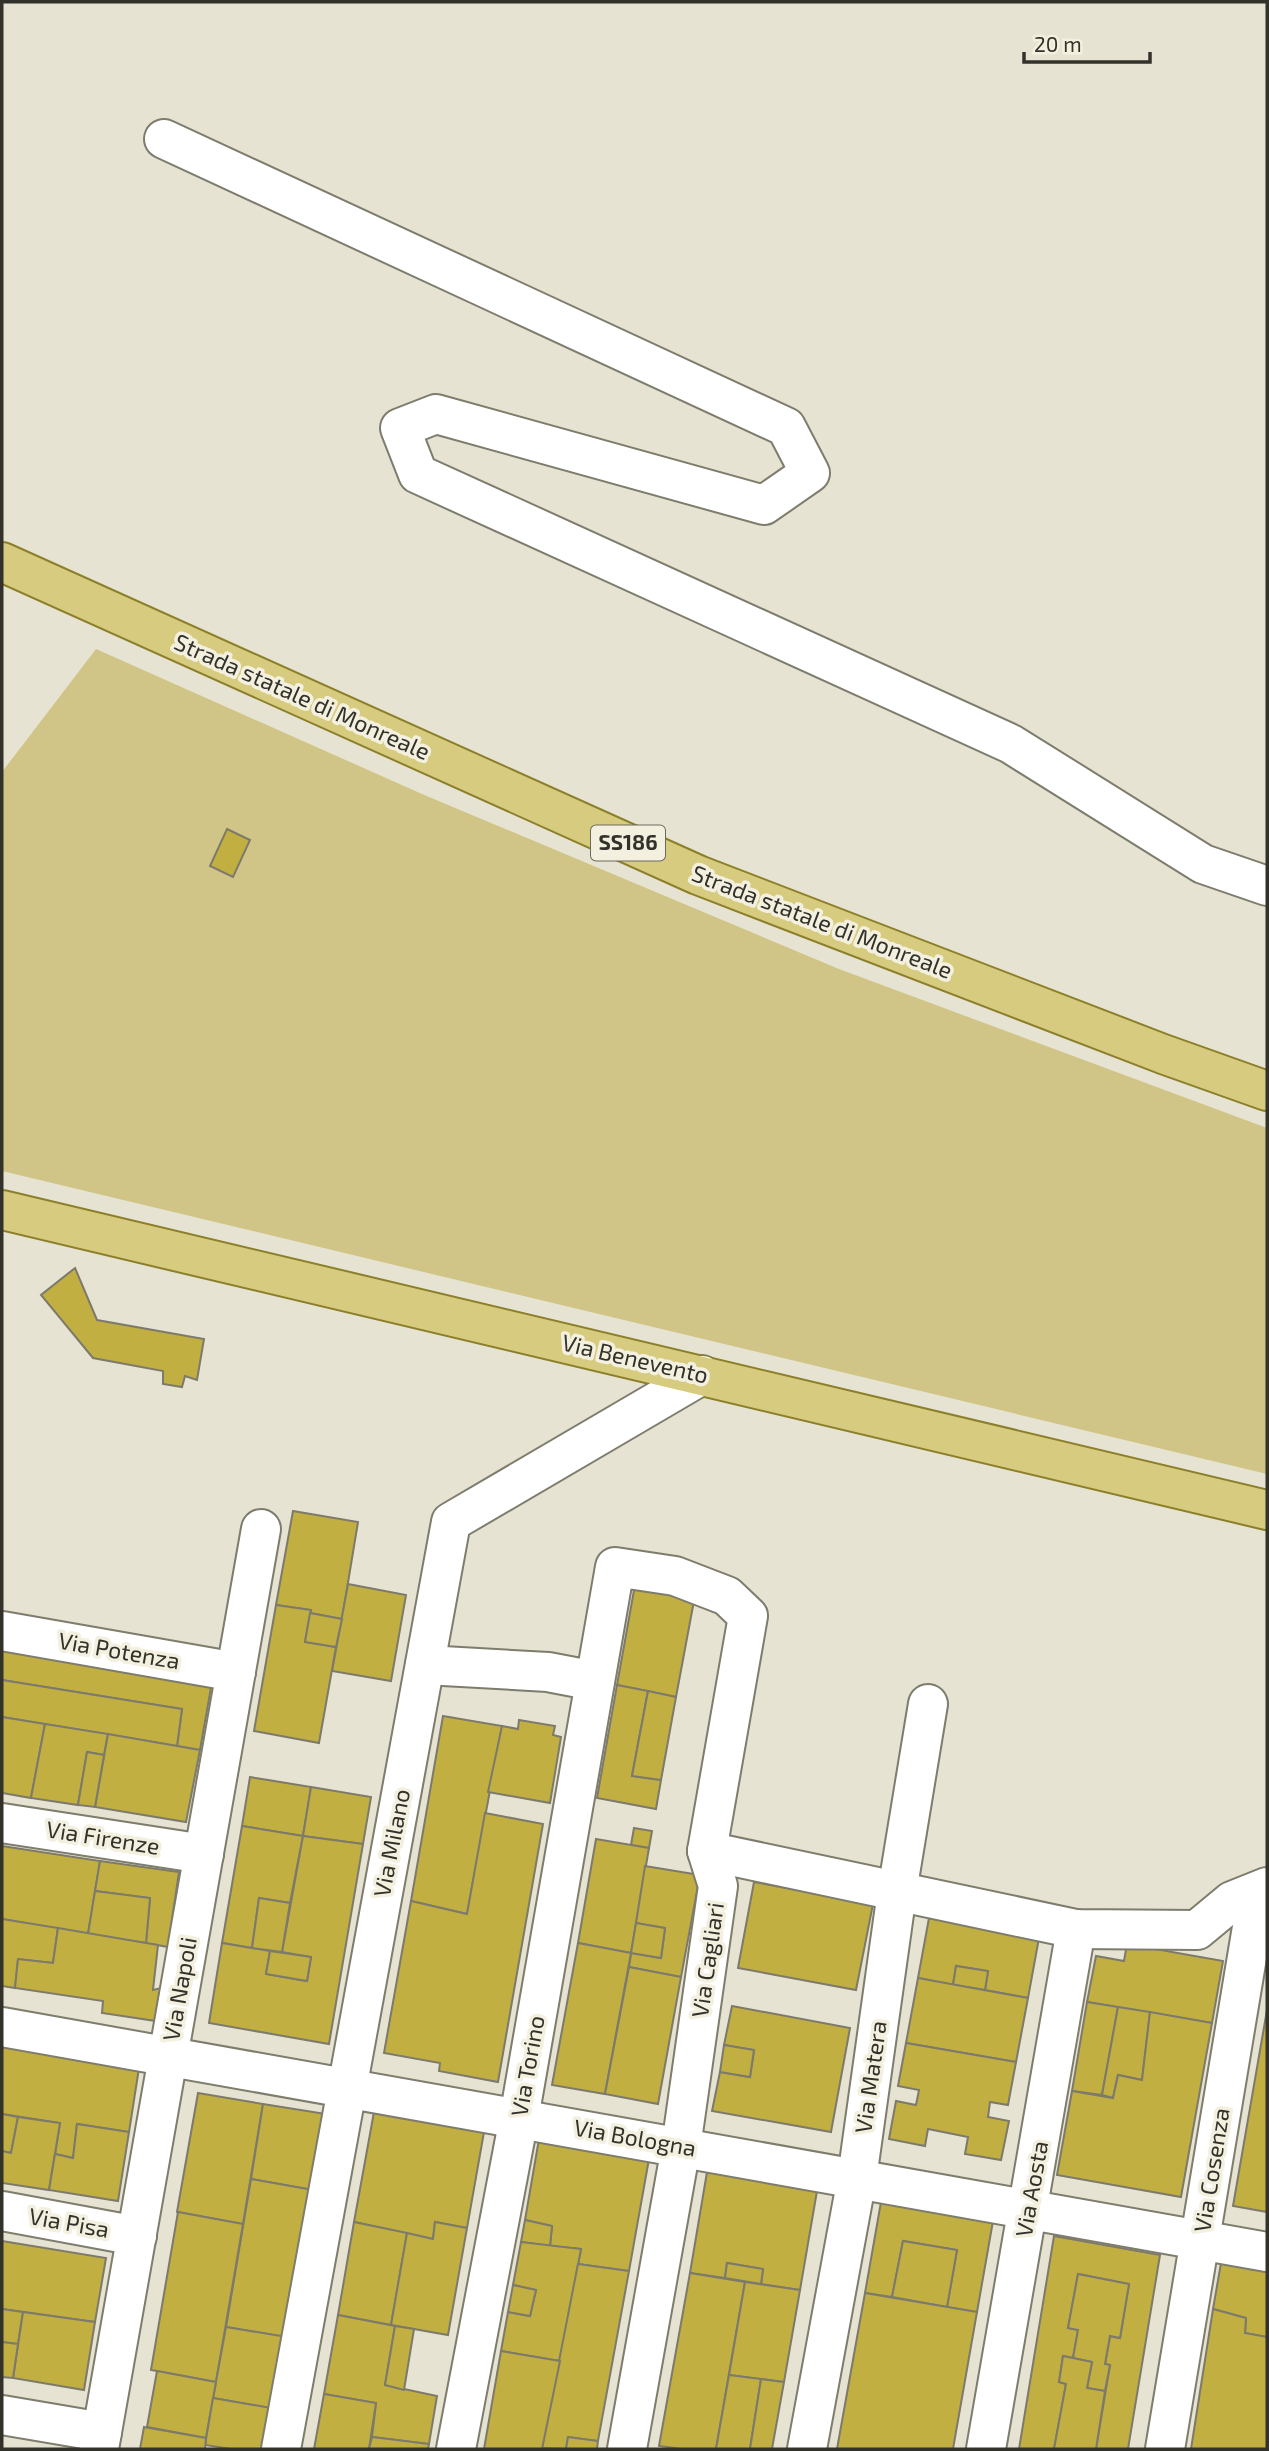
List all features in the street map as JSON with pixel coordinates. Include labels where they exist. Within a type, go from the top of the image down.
[{"type":"main road","name":"Strada statale di Monreale","points":[[2,562],[698,875],[1163,1054],[1267,1091]]},
{"type":"main road","name":"Via Benevento","points":[[2,1210],[1267,1510]]},
{"type":"street","points":[[164,139],[786,427],[810,473],[764,505],[436,414],[400,428],[418,474],[1011,744],[1203,864],[1267,886]]},
{"type":"street","name":"Via Milano","points":[[281,2449],[451,1522],[702,1375]]},
{"type":"street","name":"Via Napoli","points":[[101,2440],[261,1529]]},
{"type":"street","name":"Via Torino","points":[[456,2449],[519,2118],[615,1567]]},
{"type":"street","name":"Via Cagliari","points":[[615,1567],[675,1576],[727,1596],[748,1616],[707,1851],[718,1886],[681,2147],[627,2449]]},
{"type":"street","name":"Via Potenza","points":[[2,1631],[236,1672]]},
{"type":"street","points":[[425,1665],[548,1672],[595,1681]]},
{"type":"street","name":"Via Matera","points":[[807,2449],[857,2178],[897,1892],[928,1704]]},
{"type":"street","name":"Via Firenze","points":[[2,1822],[204,1854]]},
{"type":"street","points":[[707,1851],[1076,1929],[1197,1930],[1232,1901],[1262,1889]]},
{"type":"street","name":"Via Cosenza","points":[[1165,2449],[1262,1889]]},
{"type":"street","name":"Via Aosta","points":[[986,2449],[1076,1929]]},
{"type":"street","name":"Via Bologna","points":[[2,2026],[1267,2252]]},
{"type":"street","name":"Via Pisa","points":[[2,2211],[137,2236]]},
{"type":"street","points":[[2,2415],[101,2440]]},
{"type":"shaded area","points":[[96,649],[422,794],[839,969],[1267,1128],[1267,1474],[2,1171],[2,772]]},
{"type":"building","points":[[227,829],[250,840],[233,877],[210,866]]},
{"type":"building","points":[[75,1268],[97,1320],[204,1339],[197,1380],[185,1376],[182,1387],[163,1384],[163,1371],[93,1358],[41,1295]]},
{"type":"building","points":[[293,1511],[358,1522],[342,1619],[310,1613],[311,1610],[276,1605]]},
{"type":"building","points":[[636,1579],[696,1590],[676,1697],[617,1685]]},
{"type":"building","points":[[348,1584],[406,1595],[391,1681],[332,1671]]},
{"type":"building","points":[[276,1605],[311,1610],[305,1642],[336,1647],[319,1743],[254,1731]]},
{"type":"building","points":[[310,1613],[342,1619],[336,1647],[305,1642]]},
{"type":"building","points":[[2,1646],[212,1682],[200,1750],[177,1746],[182,1709],[2,1680]]},
{"type":"building","points":[[2,1680],[182,1709],[177,1746],[2,1717]]},
{"type":"building","points":[[617,1685],[648,1691],[632,1776],[661,1780],[656,1809],[597,1798]]},
{"type":"building","points":[[648,1691],[676,1697],[661,1780],[632,1776]]},
{"type":"building","points":[[443,1716],[502,1726],[467,1914],[411,1901]]},
{"type":"building","points":[[2,1717],[45,1724],[31,1798],[2,1793]]},
{"type":"building","points":[[519,1720],[555,1726],[553,1735],[561,1737],[550,1803],[488,1792],[502,1726],[518,1729]]},
{"type":"building","points":[[45,1724],[108,1734],[104,1755],[87,1752],[78,1805],[31,1798]]},
{"type":"building","points":[[108,1734],[200,1750],[186,1822],[95,1807]]},
{"type":"building","points":[[87,1752],[104,1755],[95,1807],[78,1805]]},
{"type":"building","points":[[250,1777],[311,1787],[303,1836],[242,1826]]},
{"type":"building","points":[[311,1787],[371,1797],[363,1844],[303,1836]]},
{"type":"building","points":[[485,1813],[543,1824],[498,2082],[439,2071],[440,2063],[384,2053],[411,1901],[467,1914]]},
{"type":"building","points":[[242,1826],[303,1836],[290,1903],[259,1898],[252,1948],[222,1943]]},
{"type":"building","points":[[634,1828],[652,1831],[649,1848],[631,1845]]},
{"type":"building","points":[[303,1836],[363,1844],[329,2044],[209,2023],[222,1943],[270,1951],[266,1974],[307,1981],[311,1957],[282,1952]]},
{"type":"building","points":[[596,1839],[649,1848],[631,1953],[578,1943]]},
{"type":"building","points":[[2,1846],[100,1861],[88,1934],[2,1919]]},
{"type":"building","points":[[100,1861],[179,1872],[168,1947],[146,1943],[150,1898],[95,1891]]},
{"type":"building","points":[[645,1866],[700,1875],[681,1977],[629,1967],[631,1953],[661,1958],[665,1928],[636,1923]]},
{"type":"building","points":[[754,1882],[873,1904],[856,1990],[738,1968]]},
{"type":"building","points":[[95,1891],[150,1898],[146,1943],[88,1934]]},
{"type":"building","points":[[259,1898],[290,1903],[282,1952],[252,1948]]},
{"type":"building","points":[[929,1918],[1039,1938],[1028,1998],[985,1990],[988,1971],[956,1966],[953,1985],[918,1978]]},
{"type":"building","points":[[2,1919],[58,1928],[53,1963],[18,1959],[15,1988],[2,1986]]},
{"type":"building","points":[[636,1923],[665,1928],[661,1958],[631,1953]]},
{"type":"building","points":[[58,1928],[158,1945],[153,1990],[161,1988],[156,2021],[102,2013],[103,2001],[15,1988],[18,1959],[53,1963]]},
{"type":"building","points":[[578,1943],[631,1953],[605,2094],[552,2085]]},
{"type":"building","points":[[1127,1944],[1223,1961],[1212,2023],[1087,2002],[1096,1956],[1124,1961]]},
{"type":"building","points":[[270,1951],[311,1957],[307,1981],[266,1974]]},
{"type":"building","points":[[956,1966],[988,1971],[985,1990],[953,1985]]},
{"type":"building","points":[[629,1967],[681,1977],[658,2104],[605,2094]]},
{"type":"building","points":[[918,1978],[1028,1998],[1016,2062],[906,2043]]},
{"type":"building","points":[[1087,2002],[1118,2007],[1102,2095],[1072,2091]]},
{"type":"building","points":[[732,2006],[850,2028],[831,2132],[712,2111],[720,2072],[750,2077],[754,2050],[724,2045]]},
{"type":"building","points":[[1118,2007],[1150,2012],[1142,2080],[1118,2075],[1113,2098],[1102,2095]]},
{"type":"building","points":[[1267,2010],[1267,2212],[1233,2206]]},
{"type":"building","points":[[1150,2012],[1212,2023],[1181,2197],[1057,2175],[1072,2091],[1113,2098],[1118,2075],[1142,2080]]},
{"type":"building","points":[[906,2043],[1016,2062],[1008,2105],[990,2102],[988,2117],[1009,2121],[1001,2160],[965,2154],[968,2137],[928,2129],[925,2146],[889,2139],[896,2101],[916,2105],[919,2090],[898,2086]]},
{"type":"building","points":[[724,2045],[754,2050],[750,2077],[720,2072]]},
{"type":"building","points":[[2,2047],[139,2068],[129,2132],[77,2124],[73,2158],[55,2154],[60,2123],[2,2114]]},
{"type":"building","points":[[198,2093],[263,2104],[243,2224],[177,2212]]},
{"type":"building","points":[[263,2104],[326,2114],[313,2190],[251,2179]]},
{"type":"building","points":[[374,2112],[484,2132],[467,2228],[435,2222],[433,2239],[354,2222]]},
{"type":"building","points":[[2,2114],[18,2117],[11,2153],[2,2151]]},
{"type":"building","points":[[18,2117],[60,2123],[49,2190],[2,2183],[2,2151],[11,2153]]},
{"type":"building","points":[[77,2124],[129,2132],[118,2201],[49,2190],[55,2154],[73,2158]]},
{"type":"building","points":[[539,2139],[649,2159],[629,2271],[578,2264],[581,2249],[550,2246],[552,2226],[525,2220]]},
{"type":"building","points":[[707,2172],[817,2191],[800,2290],[761,2284],[763,2269],[727,2263],[725,2278],[690,2273]]},
{"type":"building","points":[[251,2179],[313,2190],[291,2338],[226,2327]]},
{"type":"building","points":[[881,2202],[993,2221],[977,2312],[947,2307],[957,2250],[903,2241],[892,2297],[865,2293]]},
{"type":"building","points":[[178,2212],[243,2224],[216,2382],[151,2370]]},
{"type":"building","points":[[525,2220],[552,2226],[550,2246],[521,2242]]},
{"type":"building","points":[[354,2222],[407,2233],[391,2325],[338,2315]]},
{"type":"building","points":[[435,2222],[467,2228],[448,2335],[391,2325],[407,2233],[433,2239]]},
{"type":"building","points":[[1054,2236],[1160,2255],[1128,2449],[1096,2449],[1110,2365],[1105,2364],[1110,2336],[1120,2338],[1129,2284],[1078,2274],[1068,2328],[1078,2330],[1073,2358],[1063,2356],[1059,2382],[1066,2384],[1054,2449],[1019,2449]]},
{"type":"building","points":[[2,2241],[106,2258],[95,2322],[2,2309]]},
{"type":"building","points":[[903,2241],[957,2250],[947,2307],[892,2297]]},
{"type":"building","points":[[521,2242],[581,2249],[560,2361],[501,2351],[508,2312],[530,2316],[536,2290],[513,2285]]},
{"type":"building","points":[[727,2263],[763,2269],[761,2284],[725,2278]]},
{"type":"building","points":[[1221,2263],[1267,2270],[1267,2337],[1245,2333],[1246,2318],[1213,2309]]},
{"type":"building","points":[[578,2264],[629,2271],[598,2441],[568,2437],[566,2449],[542,2448]]},
{"type":"building","points":[[690,2273],[745,2282],[716,2449],[659,2446]]},
{"type":"building","points":[[1078,2274],[1129,2284],[1120,2338],[1110,2336],[1105,2364],[1110,2365],[1105,2391],[1087,2388],[1092,2362],[1073,2358],[1078,2330],[1068,2328]]},
{"type":"building","points":[[745,2282],[800,2290],[784,2382],[729,2375]]},
{"type":"building","points":[[513,2285],[536,2290],[530,2316],[508,2312]]},
{"type":"building","points":[[865,2293],[977,2312],[953,2449],[837,2449]]},
{"type":"building","points":[[2,2309],[23,2312],[18,2344],[2,2342]]},
{"type":"building","points":[[1213,2309],[1246,2318],[1245,2333],[1267,2337],[1267,2449],[1191,2449]]},
{"type":"building","points":[[23,2312],[95,2322],[84,2390],[13,2378]]},
{"type":"building","points":[[338,2315],[395,2326],[385,2385],[437,2396],[429,2444],[372,2437],[376,2403],[324,2394]]},
{"type":"building","points":[[395,2326],[414,2329],[404,2390],[385,2385]]},
{"type":"building","points":[[226,2327],[287,2337],[275,2409],[213,2398]]},
{"type":"building","points":[[2,2342],[18,2344],[13,2378],[2,2377]]},
{"type":"building","points":[[501,2351],[560,2361],[542,2449],[484,2449]]},
{"type":"building","points":[[1063,2356],[1092,2362],[1087,2388],[1105,2391],[1096,2449],[1054,2449],[1066,2384],[1059,2382]]},
{"type":"building","points":[[157,2371],[216,2382],[206,2438],[147,2427]]},
{"type":"building","points":[[729,2375],[761,2379],[750,2449],[716,2449]]},
{"type":"building","points":[[761,2379],[784,2382],[772,2449],[750,2449]]},
{"type":"building","points":[[324,2394],[376,2403],[369,2449],[314,2449]]},
{"type":"building","points":[[213,2398],[271,2408],[265,2449],[231,2449],[205,2445]]},
{"type":"building","points":[[144,2427],[206,2438],[205,2449],[140,2449]]},
{"type":"building","points":[[372,2437],[429,2444],[428,2449],[369,2449]]},
{"type":"building","points":[[568,2437],[598,2441],[597,2449],[566,2449]]}]
